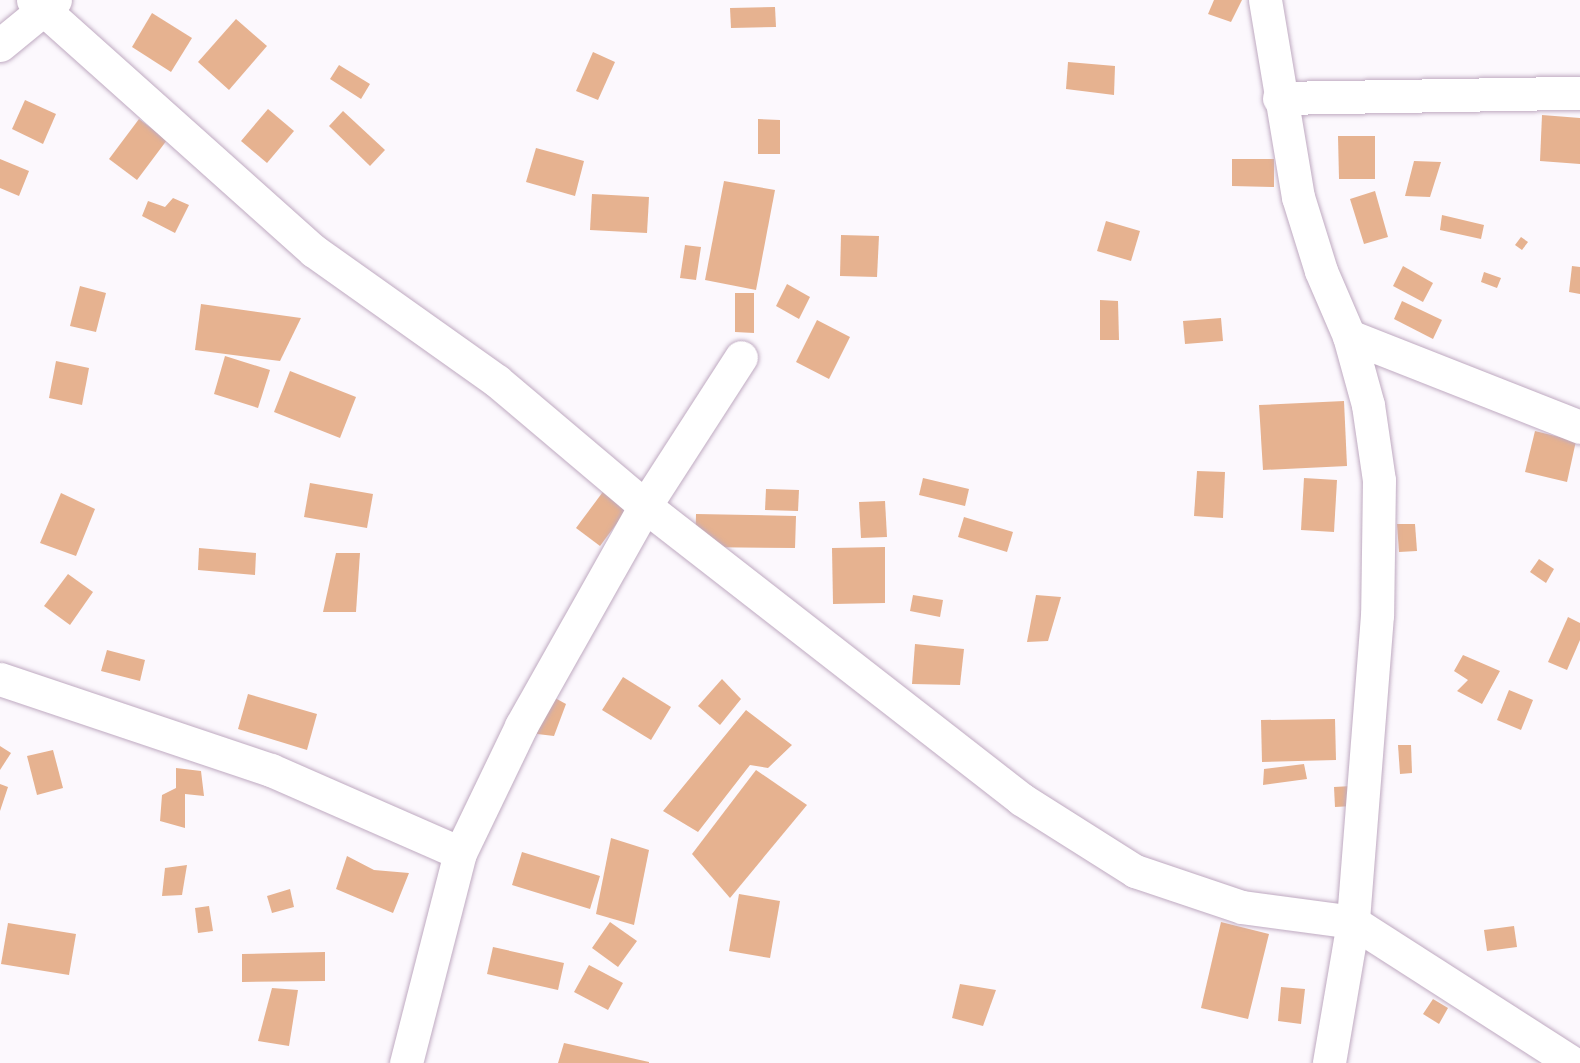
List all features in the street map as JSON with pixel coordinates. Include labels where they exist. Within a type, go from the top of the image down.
[{"type":"street","points":[[1265,0],[1279,98],[1298,197],[1321,272],[1349,336],[1368,405],[1379,480],[1377,615],[1353,922],[1329,1063]]},
{"type":"street","points":[[0,45],[44,2],[314,251],[497,381],[645,506],[1021,799],[1135,871],[1242,907],[1353,922],[1573,1063]]},
{"type":"street","points":[[1279,98],[1580,93]]},
{"type":"street","points":[[1349,336],[1580,427]]},
{"type":"street","points":[[406,1063],[460,854],[520,726],[645,506],[741,357]]},
{"type":"street","points":[[0,679],[271,770],[460,854]]},
{"type":"building","points":[[1214,0],[1242,0],[1231,22],[1208,14]]},
{"type":"building","points":[[775,7],[776,27],[731,28],[730,8]]},
{"type":"building","points":[[152,13],[192,38],[171,72],[132,47]]},
{"type":"building","points":[[236,19],[267,46],[229,90],[198,62]]},
{"type":"building","points":[[593,52],[615,62],[598,100],[576,91]]},
{"type":"building","points":[[1068,62],[1115,66],[1114,95],[1066,89]]},
{"type":"building","points":[[339,65],[370,84],[361,99],[330,79]]},
{"type":"building","points":[[25,100],[56,114],[43,144],[12,129]]},
{"type":"building","points":[[268,109],[294,131],[267,163],[241,141]]},
{"type":"building","points":[[343,111],[385,150],[370,166],[329,126]]},
{"type":"building","points":[[1542,115],[1580,118],[1580,164],[1540,161]]},
{"type":"building","points":[[139,119],[167,140],[137,180],[109,159]]},
{"type":"building","points":[[758,119],[780,120],[780,154],[758,154]]},
{"type":"building","points":[[1338,136],[1375,136],[1375,179],[1339,179]]},
{"type":"building","points":[[536,148],[584,161],[575,196],[526,182]]},
{"type":"building","points":[[0,159],[29,171],[19,196],[0,188]]},
{"type":"building","points":[[1232,159],[1274,159],[1274,187],[1232,186]]},
{"type":"building","points":[[1414,161],[1441,162],[1430,197],[1405,196]]},
{"type":"building","points":[[724,181],[775,190],[756,290],[705,280]]},
{"type":"building","points":[[1375,191],[1388,237],[1364,244],[1350,199]]},
{"type":"building","points":[[592,194],[649,197],[647,233],[590,230]]},
{"type":"building","points":[[173,198],[189,205],[175,233],[142,216],[148,201],[165,207]]},
{"type":"building","points":[[1442,215],[1484,225],[1481,239],[1440,230]]},
{"type":"building","points":[[1106,221],[1140,231],[1131,261],[1097,251]]},
{"type":"building","points":[[841,235],[879,236],[877,277],[840,276]]},
{"type":"building","points":[[1521,237],[1528,242],[1522,250],[1515,245]]},
{"type":"building","points":[[685,245],[701,247],[696,280],[680,278]]},
{"type":"building","points":[[1403,266],[1433,283],[1423,302],[1393,286]]},
{"type":"building","points":[[1572,266],[1580,267],[1580,294],[1569,292]]},
{"type":"building","points":[[1484,272],[1501,278],[1497,288],[1481,282]]},
{"type":"building","points":[[787,284],[810,297],[799,319],[776,306]]},
{"type":"building","points":[[80,286],[106,293],[96,332],[70,326]]},
{"type":"building","points":[[735,293],[754,293],[754,333],[735,332]]},
{"type":"building","points":[[1100,300],[1118,301],[1119,340],[1100,340]]},
{"type":"building","points":[[1402,301],[1442,320],[1433,339],[1394,319]]},
{"type":"building","points":[[201,304],[301,318],[280,361],[195,350]]},
{"type":"building","points":[[1221,318],[1223,341],[1185,344],[1183,321]]},
{"type":"building","points":[[817,320],[850,337],[829,379],[796,362]]},
{"type":"building","points":[[225,356],[270,370],[258,408],[214,394]]},
{"type":"building","points":[[56,361],[89,368],[82,405],[49,398]]},
{"type":"building","points":[[290,371],[356,397],[340,438],[274,412]]},
{"type":"building","points":[[1344,401],[1347,466],[1263,470],[1259,405]]},
{"type":"building","points":[[1535,431],[1576,441],[1567,482],[1525,472]]},
{"type":"building","points":[[1197,471],[1225,472],[1223,518],[1194,516]]},
{"type":"building","points":[[923,478],[969,489],[965,506],[919,495]]},
{"type":"building","points":[[1304,478],[1337,480],[1334,532],[1301,530]]},
{"type":"building","points":[[611,481],[635,499],[600,546],[576,528]]},
{"type":"building","points":[[310,483],[373,494],[367,528],[304,517]]},
{"type":"building","points":[[766,489],[799,490],[798,511],[765,510]]},
{"type":"building","points":[[61,493],[95,509],[76,556],[40,543]]},
{"type":"building","points":[[885,501],[887,537],[861,538],[859,502]]},
{"type":"building","points":[[696,514],[796,516],[795,548],[695,547]]},
{"type":"building","points":[[964,517],[1013,532],[1007,552],[958,537]]},
{"type":"building","points":[[1397,524],[1415,524],[1417,551],[1399,552]]},
{"type":"building","points":[[885,547],[885,603],[833,604],[832,548]]},
{"type":"building","points":[[199,548],[256,553],[255,575],[198,570]]},
{"type":"building","points":[[336,553],[360,553],[356,612],[323,612]]},
{"type":"building","points":[[1539,559],[1554,569],[1546,583],[1530,572]]},
{"type":"building","points":[[68,574],[93,592],[70,625],[44,606]]},
{"type":"building","points":[[913,595],[943,600],[940,617],[910,611]]},
{"type":"building","points":[[1036,595],[1061,597],[1048,641],[1027,642]]},
{"type":"building","points":[[1568,617],[1580,623],[1580,640],[1567,670],[1548,662]]},
{"type":"building","points":[[915,644],[964,649],[960,685],[912,684]]},
{"type":"building","points":[[107,650],[145,660],[140,681],[101,671]]},
{"type":"building","points":[[1463,655],[1500,671],[1482,704],[1457,691],[1468,680],[1454,671]]},
{"type":"building","points":[[623,677],[671,707],[651,740],[602,710]]},
{"type":"building","points":[[722,679],[741,699],[720,725],[698,706]]},
{"type":"building","points":[[1509,690],[1533,700],[1521,730],[1497,720]]},
{"type":"building","points":[[544,692],[566,704],[554,736],[529,733]]},
{"type":"building","points":[[248,694],[317,714],[307,750],[238,729]]},
{"type":"building","points":[[746,710],[792,745],[768,768],[750,765],[698,832],[663,811]]},
{"type":"building","points":[[1335,719],[1336,760],[1262,762],[1261,720]]},
{"type":"building","points":[[1398,745],[1411,745],[1412,773],[1400,774]]},
{"type":"building","points":[[0,746],[11,753],[0,770]]},
{"type":"building","points":[[53,750],[63,788],[37,795],[27,756]]},
{"type":"building","points":[[1304,764],[1307,779],[1263,785],[1264,769]]},
{"type":"building","points":[[176,768],[201,771],[204,796],[185,794],[185,828],[160,821],[162,795],[176,788]]},
{"type":"building","points":[[756,770],[807,805],[730,898],[692,854]]},
{"type":"building","points":[[0,784],[8,787],[0,811]]},
{"type":"building","points":[[1352,786],[1353,806],[1335,807],[1334,787]]},
{"type":"building","points":[[611,838],[649,850],[634,925],[596,914]]},
{"type":"building","points":[[522,852],[600,876],[590,909],[512,885]]},
{"type":"building","points":[[347,856],[374,870],[409,873],[393,913],[336,889]]},
{"type":"building","points":[[187,865],[182,895],[162,896],[165,868]]},
{"type":"building","points":[[290,889],[294,907],[272,913],[267,896]]},
{"type":"building","points":[[739,894],[780,901],[770,958],[729,951]]},
{"type":"building","points":[[209,906],[213,931],[198,933],[195,908]]},
{"type":"building","points":[[610,922],[637,941],[618,967],[592,948]]},
{"type":"building","points":[[1221,922],[1269,934],[1248,1019],[1201,1008]]},
{"type":"building","points":[[8,923],[76,934],[69,975],[1,964]]},
{"type":"building","points":[[1514,926],[1517,947],[1487,951],[1484,930]]},
{"type":"building","points":[[493,947],[564,963],[558,990],[487,974]]},
{"type":"building","points":[[325,952],[325,981],[242,982],[242,954]]},
{"type":"building","points":[[589,965],[623,983],[608,1010],[574,992]]},
{"type":"building","points":[[960,984],[996,990],[983,1026],[952,1018]]},
{"type":"building","points":[[1281,987],[1305,989],[1301,1024],[1278,1021]]},
{"type":"building","points":[[272,988],[298,990],[289,1046],[258,1041]]},
{"type":"building","points":[[1433,999],[1448,1008],[1439,1024],[1423,1014]]},
{"type":"building","points":[[564,1043],[649,1062],[649,1063],[558,1063]]}]
